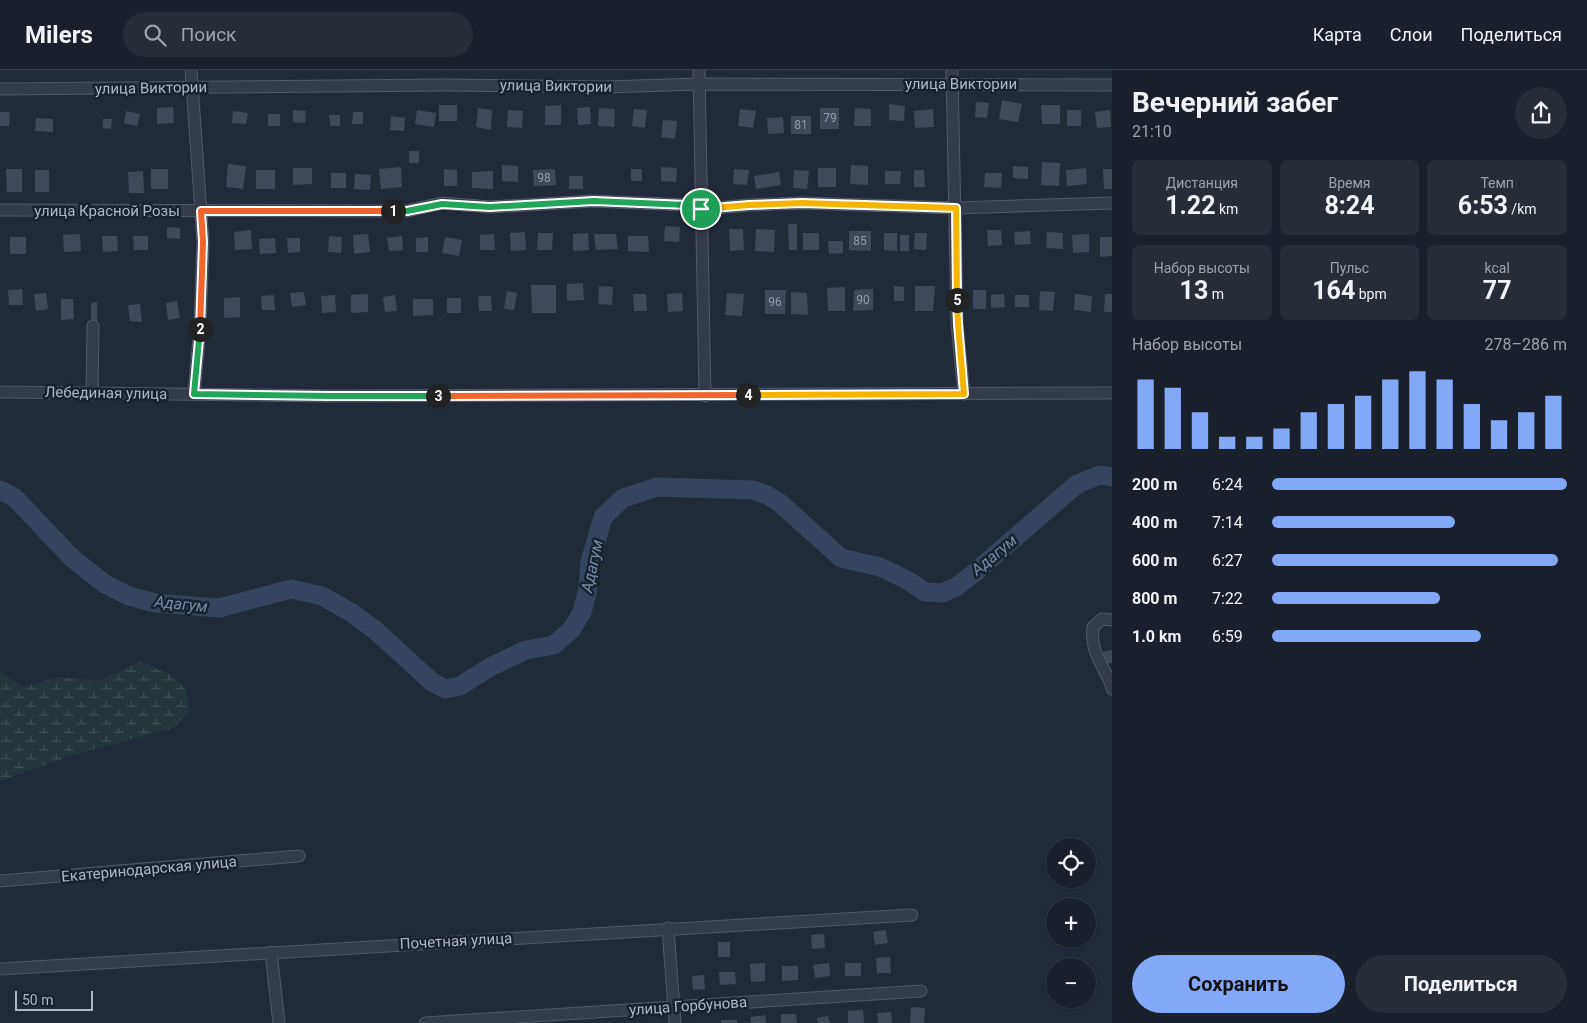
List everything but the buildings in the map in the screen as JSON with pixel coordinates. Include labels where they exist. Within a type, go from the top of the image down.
[{"type":"street","points":[[191,70],[203,242],[194,394]]},
{"type":"street","points":[[699,70],[705,396]]},
{"type":"street","points":[[952,70],[958,324],[964,394]]},
{"type":"street","name":"улица Виктории","points":[[0,89],[445,85],[606,87],[699,84],[1112,85]]},
{"type":"street","name":"улица Красной Розы","points":[[0,210],[407,211],[442,204],[490,207],[594,201],[687,205],[701,209],[802,203],[956,208],[1112,204]]},
{"type":"street","points":[[92,394],[93,326]]},
{"type":"street","name":"Лебединая улица","points":[[0,392],[330,396],[1112,393]]},
{"type":"street","points":[[1112,620],[1102,620],[1093,627],[1092,641],[1112,688]]},
{"type":"street","name":"Екатеринодарская улица","points":[[0,881],[299,856]]},
{"type":"street","name":"Почетная улица","points":[[0,969],[912,915]]},
{"type":"street","points":[[668,928],[674,1023]]},
{"type":"street","points":[[271,952],[279,1023]]},
{"type":"street","name":"улица Горбунова","points":[[425,1023],[673,1006],[922,992]]},
{"type":"green space","points":[[140,662],[168,673],[185,688],[190,711],[174,728],[76,754],[0,781],[0,672],[23,687],[59,677],[98,681]]},
{"type":"waterway","name":"Адагум","points":[[0,490],[15,498],[72,558],[105,584],[129,596],[155,603],[219,608],[291,589],[322,596],[352,613],[375,630],[432,682],[445,689],[460,686],[490,667],[526,650],[554,645],[572,629],[582,612],[588,589],[590,562],[603,517],[623,498],[657,487],[753,490],[767,495],[780,503],[841,558],[880,567],[907,580],[925,592],[942,593],[956,587],[973,574],[1077,484],[1100,475],[1112,477]]},
{"type":"route","points":[[594,201],[687,205],[701,209],[802,203],[956,208],[958,324],[964,394],[330,396],[194,394],[200,327],[203,242],[201,211],[407,211],[442,204],[490,207],[594,201]]}]
